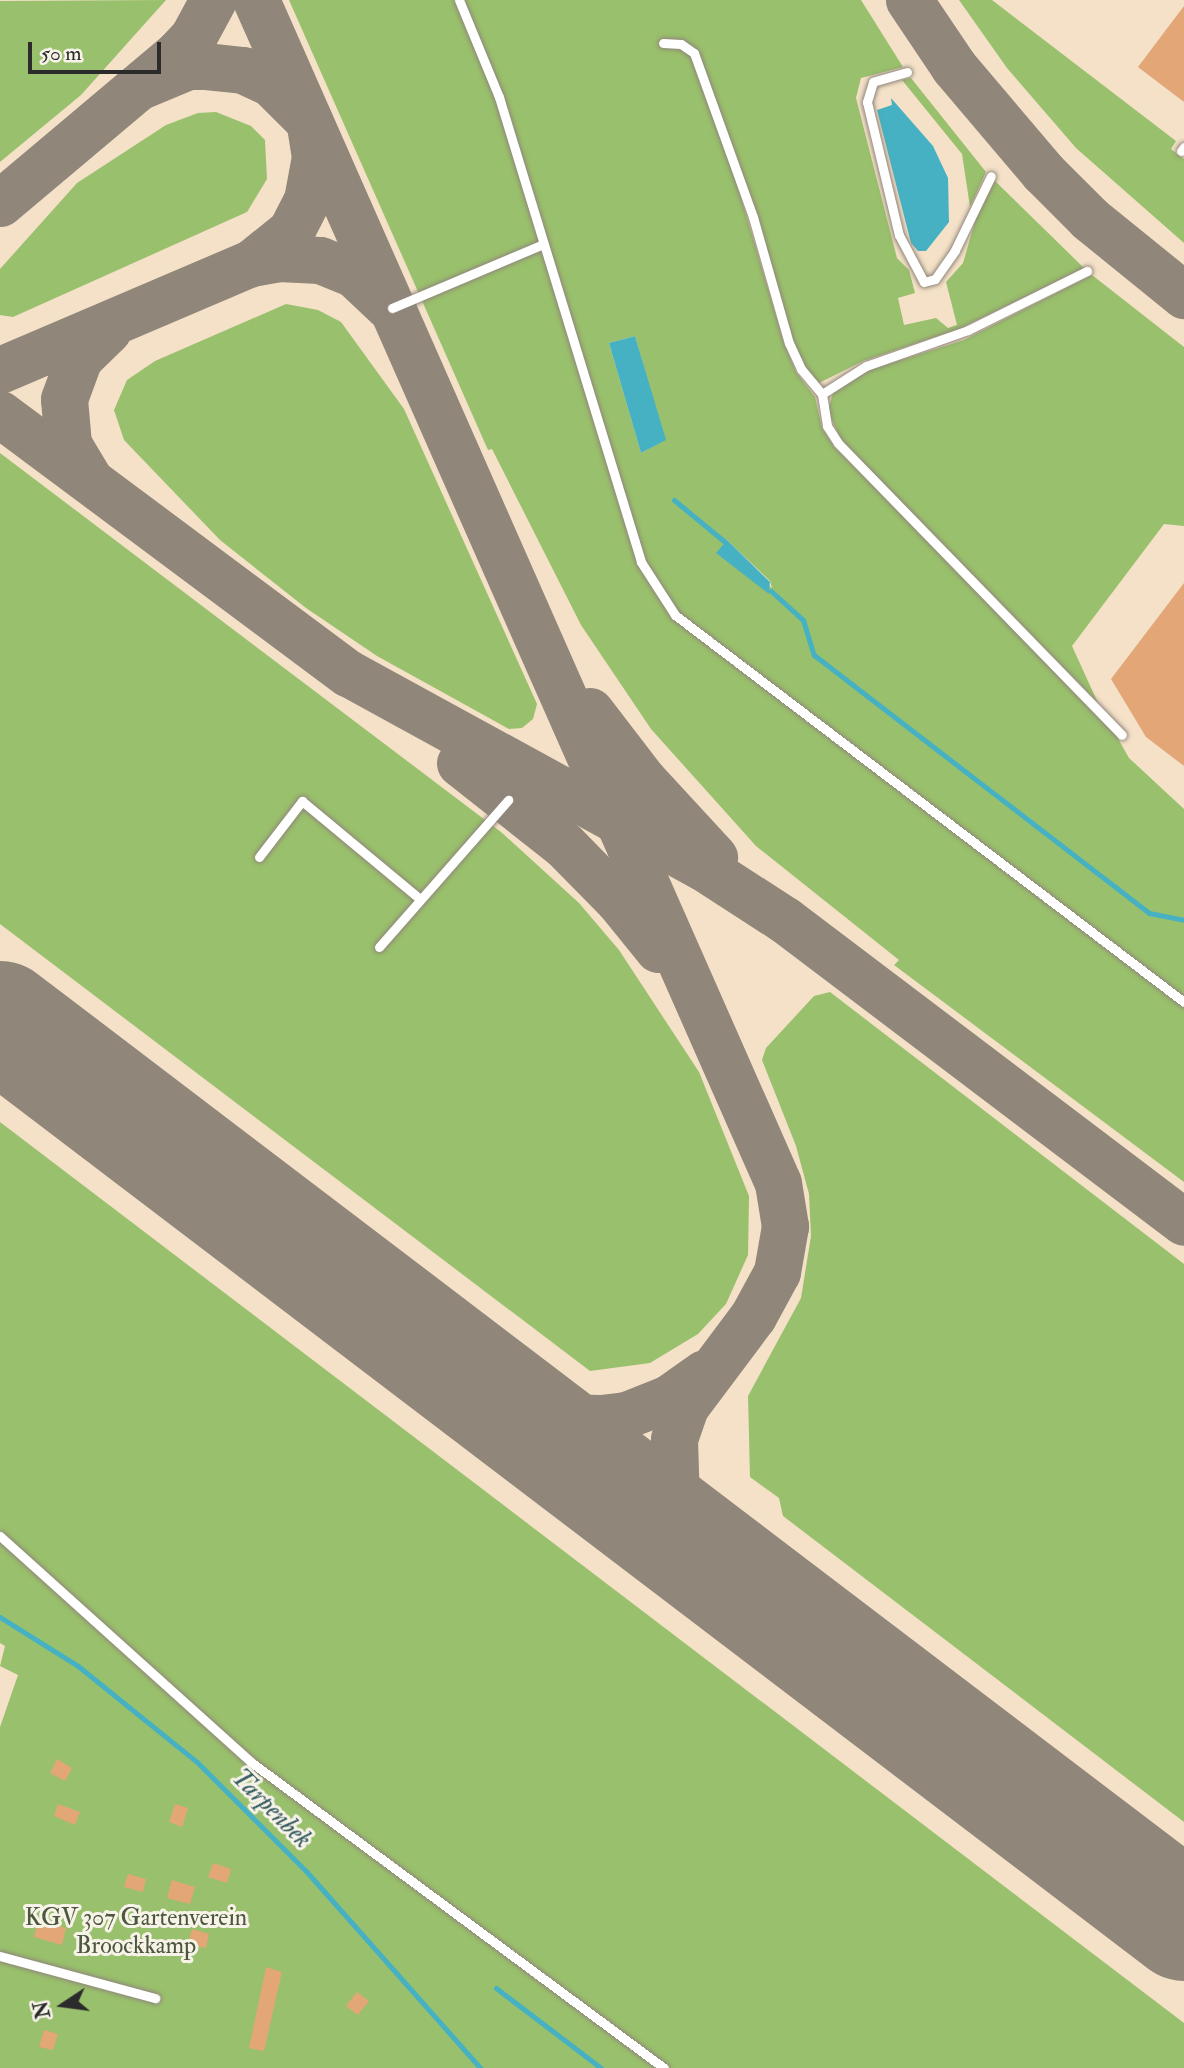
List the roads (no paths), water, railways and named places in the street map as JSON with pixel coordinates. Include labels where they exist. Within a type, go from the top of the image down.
[{"type":"lane","points":[[459,0],[499,97],[541,245],[641,562],[675,615],[1184,1002]]},
{"type":"lane","points":[[663,43],[681,44],[694,53],[749,205],[789,343],[801,369],[822,394],[827,426],[838,443],[1122,735]]},
{"type":"lane","points":[[907,72],[873,82],[867,102],[899,235],[924,282],[935,279],[955,250],[991,177]]},
{"type":"lane","points":[[392,308],[541,245]]},
{"type":"lane","points":[[822,394],[866,366],[968,330],[1087,271]]},
{"type":"lane","points":[[379,947],[508,800]]},
{"type":"lane","points":[[259,857],[302,801],[420,899]]},
{"type":"lane","points":[[0,1536],[251,1762],[664,2068]]},
{"type":"lane","points":[[0,1956],[155,1998]]},
{"type":"water","points":[[891,98],[933,146],[948,178],[949,222],[926,251],[918,251],[911,243],[877,110],[892,105]]},
{"type":"water","points":[[635,336],[666,440],[641,453],[609,343]]},
{"type":"water","points":[[727,540],[770,582],[769,594],[716,553]]},
{"type":"waterway","points":[[674,500],[725,542]]},
{"type":"waterway","points":[[771,591],[803,620],[814,655],[1149,913],[1184,920]]},
{"type":"waterway","name":"Tarpenbek","points":[[0,1617],[78,1666],[197,1762],[306,1871],[480,2068]]},
{"type":"waterway","points":[[496,1988],[601,2068]]},
{"type":"park label","name":"KGV 307 Gartenverein Broockkamp","points":[[136,1932]]}]
